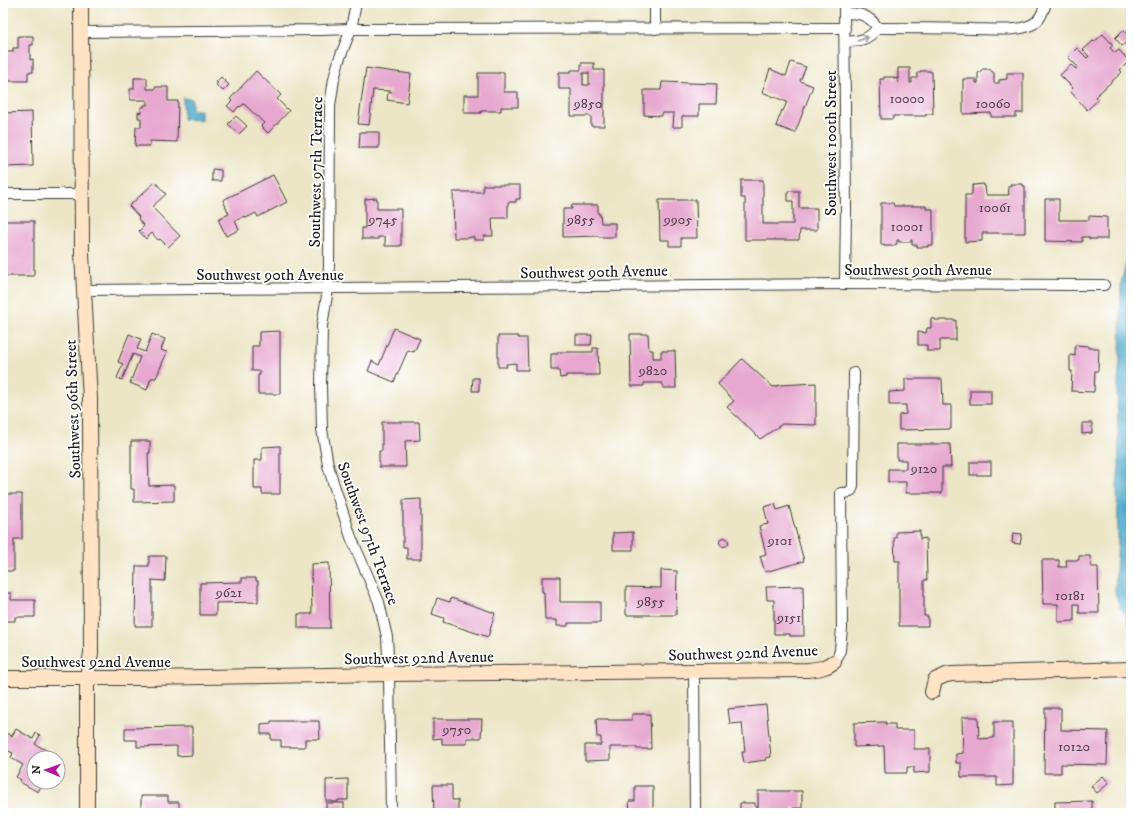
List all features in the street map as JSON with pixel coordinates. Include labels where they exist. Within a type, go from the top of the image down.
[{"type":"street","name":"Southwest 96th Street","points":[[81,3],[82,254],[90,399],[91,469],[91,653],[87,677],[87,813]]},
{"type":"street","name":"Southwest 97th Terrace","points":[[356,3],[352,29],[337,69],[330,106],[329,265],[328,289],[322,326],[321,410],[322,429],[332,482],[344,518],[379,602],[387,637],[391,813]]},
{"type":"street","points":[[655,3],[655,29]]},
{"type":"street","points":[[845,42],[862,40],[870,36],[878,28],[1010,29],[1026,27],[1038,20],[1046,3]]},
{"type":"street","points":[[844,8],[867,17],[873,21],[878,28]]},
{"type":"street","name":"Southwest 100th Street","points":[[844,8],[846,210],[845,284]]},
{"type":"street","points":[[81,32],[352,29],[844,28]]},
{"type":"street","points":[[3,194],[82,194]]},
{"type":"street","name":"Southwest 90th Avenue","points":[[84,290],[845,284],[1104,285]]},
{"type":"street","points":[[834,662],[838,657],[840,650],[842,628],[841,494],[853,490],[854,373]]},
{"type":"street","name":"Southwest 92nd Avenue","points":[[3,678],[147,678],[808,670],[819,669],[834,662]]},
{"type":"street","points":[[932,692],[935,680],[952,674],[1131,670]]},
{"type":"street","points":[[694,672],[695,813]]},
{"type":"water","points":[[183,98],[192,99],[192,110],[201,110],[201,120],[183,119]]},
{"type":"water","points":[[1131,245],[1131,630],[1125,614],[1120,608],[1115,593],[1118,536],[1117,485],[1119,465],[1117,396],[1120,358],[1121,282]]},
{"type":"building","points":[[1123,30],[1131,38],[1122,46],[1115,38]]},
{"type":"building","points":[[1103,34],[1113,45],[1110,48],[1115,53],[1119,50],[1129,61],[1120,70],[1122,72],[1095,97],[1098,100],[1087,110],[1070,91],[1073,88],[1060,75],[1071,65],[1076,69],[1078,67],[1068,57],[1077,48],[1087,58],[1089,56],[1083,50]]},
{"type":"building","points":[[18,36],[33,36],[33,45],[30,45],[30,60],[33,59],[33,72],[28,72],[28,81],[3,81],[3,61],[5,61],[5,52],[13,52],[13,48],[18,48]]},
{"type":"building","points":[[791,62],[806,67],[800,81],[813,86],[795,133],[776,126],[782,110],[783,111],[787,102],[762,92],[770,69],[786,76]]},
{"type":"building","points":[[581,63],[594,63],[594,70],[604,70],[604,126],[591,126],[591,116],[571,116],[571,89],[559,89],[559,72],[581,70]],"holes":[[[583,73],[589,73],[589,85],[583,85]]]},
{"type":"building","points":[[366,68],[411,74],[407,103],[387,100],[388,92],[391,93],[391,91],[373,90],[369,125],[358,124]]},
{"type":"building","points":[[898,68],[910,68],[910,83],[912,83],[912,78],[917,78],[917,73],[920,71],[932,72],[933,114],[926,114],[926,116],[893,116],[893,119],[881,119],[880,79],[884,79],[884,77],[894,77],[894,79],[898,78]]},
{"type":"building","points":[[983,69],[989,69],[994,73],[994,83],[999,83],[999,80],[1007,79],[1007,73],[1023,73],[1023,113],[1016,113],[1016,117],[991,117],[991,113],[963,114],[963,79],[976,79],[976,83],[978,83],[978,73]]},
{"type":"building","points":[[256,71],[281,95],[277,99],[289,111],[268,133],[261,126],[264,123],[244,104],[240,107],[239,106],[234,112],[227,106],[232,101],[230,99]]},
{"type":"building","points":[[504,72],[504,92],[518,92],[518,107],[501,107],[501,111],[464,113],[464,95],[478,95],[478,73]]},
{"type":"building","points":[[221,77],[229,85],[223,91],[216,85],[218,83],[216,82]]},
{"type":"building","points":[[134,78],[147,78],[147,89],[155,89],[155,87],[168,87],[168,101],[178,101],[177,142],[150,141],[150,146],[135,146],[136,127],[141,127],[141,118],[138,118],[138,112],[141,113],[141,107],[147,105],[147,100],[130,100],[130,89],[134,89]]},
{"type":"building","points":[[662,82],[717,84],[716,104],[699,104],[699,116],[682,116],[682,127],[673,127],[674,113],[662,113],[662,116],[644,115],[644,90],[661,90]]},
{"type":"building","points":[[32,112],[33,166],[3,167],[3,113]]},
{"type":"building","points":[[236,116],[247,126],[239,134],[228,124]]},
{"type":"building","points":[[360,132],[379,132],[379,148],[359,148]]},
{"type":"building","points":[[212,169],[221,170],[221,181],[212,181]]},
{"type":"building","points":[[273,175],[287,202],[258,217],[256,213],[235,221],[239,230],[226,236],[218,219],[229,214],[223,200]]},
{"type":"building","points":[[741,180],[763,180],[763,224],[793,224],[793,201],[788,201],[788,191],[799,191],[799,208],[817,208],[817,230],[800,230],[799,240],[745,240],[745,198],[741,198]]},
{"type":"building","points":[[155,182],[166,194],[152,207],[180,236],[168,247],[160,239],[158,240],[152,233],[146,239],[139,231],[144,226],[138,219],[139,217],[129,206]]},
{"type":"building","points":[[984,184],[986,195],[1009,195],[1008,186],[1011,186],[1010,184],[1023,184],[1023,186],[1025,186],[1025,233],[982,233],[982,241],[965,242],[965,195],[972,195],[973,185]]},
{"type":"building","points":[[483,185],[520,185],[520,199],[516,199],[516,202],[508,202],[508,218],[492,218],[493,236],[484,236],[484,240],[474,240],[474,237],[454,238],[453,192],[483,192]]},
{"type":"building","points":[[377,198],[377,209],[401,209],[401,246],[385,246],[385,237],[378,237],[378,239],[362,239],[362,228],[365,228],[365,199]]},
{"type":"building","points":[[1045,199],[1059,199],[1059,220],[1089,220],[1089,216],[1107,217],[1107,239],[1089,239],[1089,237],[1082,237],[1082,242],[1045,241]]},
{"type":"building","points":[[659,200],[696,200],[697,238],[681,238],[681,246],[669,246],[669,240],[660,240]]},
{"type":"building","points":[[881,203],[893,203],[894,206],[926,206],[926,209],[933,209],[933,245],[928,245],[928,247],[917,247],[917,245],[912,245],[912,240],[911,242],[899,242],[899,240],[897,240],[897,244],[894,246],[881,245]]},
{"type":"building","points":[[571,205],[598,205],[598,214],[600,214],[601,223],[615,223],[615,237],[563,237],[563,209],[572,209]]},
{"type":"building","points":[[4,221],[34,221],[34,276],[4,276]]},
{"type":"building","points":[[931,318],[935,320],[956,320],[956,340],[940,340],[940,351],[927,351],[927,345],[918,345],[918,332],[926,333],[927,328],[931,328]]},
{"type":"building","points":[[394,328],[420,339],[414,352],[408,350],[394,382],[368,371],[372,361],[379,365]]},
{"type":"building","points":[[280,331],[280,394],[258,394],[258,375],[260,375],[260,371],[252,371],[252,346],[259,346],[259,332]]},
{"type":"building","points":[[129,334],[141,339],[137,349],[145,352],[152,334],[165,339],[161,350],[167,352],[156,378],[151,378],[147,390],[130,383],[140,357],[133,354],[122,380],[117,378],[123,364],[118,362]]},
{"type":"building","points":[[630,334],[648,334],[649,350],[653,350],[653,358],[661,358],[661,351],[675,351],[676,388],[663,388],[662,383],[644,383],[644,386],[631,386]]},
{"type":"building","points":[[576,335],[592,335],[591,345],[576,345]]},
{"type":"building","points":[[498,336],[518,336],[518,338],[527,338],[528,370],[516,370],[516,363],[506,364],[507,367],[498,367]]},
{"type":"building","points":[[1075,345],[1088,346],[1088,348],[1099,348],[1098,371],[1095,371],[1094,392],[1071,391],[1072,371],[1070,371],[1070,355],[1075,356]]},
{"type":"building","points":[[593,348],[598,348],[599,375],[566,375],[566,377],[560,378],[559,370],[551,370],[551,354],[558,354],[558,352],[593,352]]},
{"type":"building","points":[[742,359],[773,387],[780,385],[816,383],[816,425],[782,424],[760,439],[727,407],[734,401],[718,384]]},
{"type":"building","points":[[473,378],[479,378],[479,391],[472,391]]},
{"type":"building","points":[[905,379],[942,379],[943,405],[951,405],[951,429],[899,430],[899,415],[906,414],[906,405],[889,405],[889,392],[905,391]]},
{"type":"building","points":[[970,390],[991,390],[991,404],[970,404]]},
{"type":"building","points":[[382,422],[419,422],[420,440],[405,441],[406,467],[379,467],[379,451],[382,451]]},
{"type":"building","points":[[1082,423],[1092,423],[1092,433],[1082,434]]},
{"type":"building","points":[[131,441],[150,441],[150,453],[148,453],[149,486],[174,485],[174,501],[134,502],[134,489],[131,489]]},
{"type":"building","points":[[897,444],[950,444],[951,467],[942,467],[942,493],[906,493],[906,482],[888,482],[888,469],[906,469],[906,460],[897,460]]},
{"type":"building","points":[[280,446],[280,494],[262,494],[262,489],[254,489],[254,460],[262,460],[262,447]]},
{"type":"building","points":[[970,462],[991,462],[991,475],[970,475]]},
{"type":"building","points":[[3,494],[22,494],[22,539],[14,539],[14,571],[3,571]]},
{"type":"building","points":[[421,499],[421,559],[407,559],[407,547],[403,547],[403,500]]},
{"type":"building","points":[[775,504],[777,510],[789,506],[804,561],[765,572],[760,556],[766,554],[759,526],[768,524],[764,507]]},
{"type":"building","points":[[920,531],[920,539],[926,538],[927,580],[924,580],[924,616],[928,616],[928,626],[899,626],[900,561],[895,561],[894,538],[896,538],[896,532]]},
{"type":"building","points":[[633,532],[633,550],[613,550],[613,533]]},
{"type":"building","points":[[1013,533],[1022,534],[1020,544],[1012,543]]},
{"type":"building","points":[[722,538],[726,538],[728,542],[726,546],[722,546],[720,544],[720,540]]},
{"type":"building","points":[[149,556],[166,556],[165,581],[152,580],[152,626],[135,626],[136,566],[149,566]]},
{"type":"building","points":[[1079,556],[1090,556],[1091,567],[1098,567],[1099,613],[1079,613],[1079,604],[1074,604],[1074,621],[1058,622],[1058,604],[1043,604],[1042,560],[1059,560],[1059,567],[1067,567],[1066,560],[1079,560]]},
{"type":"building","points":[[329,563],[330,628],[298,628],[298,614],[312,614],[311,564]]},
{"type":"building","points":[[661,570],[677,571],[676,615],[626,615],[626,587],[661,588]]},
{"type":"building","points":[[542,577],[560,577],[560,602],[600,602],[600,623],[568,623],[568,626],[557,626],[557,620],[545,620]]},
{"type":"building","points":[[242,578],[256,578],[256,581],[258,581],[258,602],[216,603],[216,615],[200,615],[200,583],[242,582]]},
{"type":"building","points":[[803,586],[804,636],[774,634],[774,600],[767,600],[766,587]]},
{"type":"building","points":[[3,593],[11,593],[11,600],[35,600],[35,617],[15,617],[15,621],[3,621]]},
{"type":"building","points":[[437,598],[450,602],[451,598],[495,613],[488,637],[443,622],[444,618],[432,614]]},
{"type":"building","points":[[766,705],[771,757],[765,758],[766,760],[744,763],[742,752],[745,752],[742,723],[730,724],[728,709]]},
{"type":"building","points":[[1045,708],[1061,708],[1061,730],[1108,731],[1107,765],[1061,764],[1061,773],[1044,773]]},
{"type":"building","points":[[632,714],[650,714],[651,749],[637,749],[636,747],[610,747],[610,760],[585,761],[585,745],[601,745],[601,737],[597,737],[596,719],[632,720]]},
{"type":"building","points":[[962,717],[978,717],[979,739],[994,738],[994,722],[1013,722],[1013,785],[997,786],[997,777],[961,777],[961,763],[956,763],[956,754],[963,753]]},
{"type":"building","points":[[433,719],[482,719],[481,738],[467,738],[467,744],[442,744],[442,738],[433,739]]},
{"type":"building","points":[[271,721],[319,721],[320,739],[305,739],[305,747],[281,747],[281,740],[271,740],[271,734],[261,734],[261,724],[271,723]]},
{"type":"building","points":[[886,722],[885,724],[895,724],[895,730],[914,730],[914,749],[930,749],[930,772],[914,773],[914,767],[907,767],[907,773],[885,773],[884,746],[854,747],[854,723]]},
{"type":"building","points":[[192,727],[192,755],[177,756],[177,746],[137,747],[137,740],[125,740],[125,728]]},
{"type":"building","points":[[16,729],[33,739],[36,733],[40,735],[35,744],[46,750],[26,750],[26,785],[20,782],[21,780],[16,777],[23,765],[11,758],[13,753],[4,749],[7,744],[3,741],[3,737],[6,733],[12,736]]},
{"type":"building","points":[[1103,776],[1109,783],[1097,793],[1091,786]]},
{"type":"building","points":[[348,779],[348,800],[338,800],[338,802],[326,801],[326,780]]},
{"type":"building","points":[[433,785],[452,785],[452,800],[458,800],[458,813],[434,813]]},
{"type":"building","points":[[635,786],[653,786],[653,813],[630,813],[629,801],[635,801]]},
{"type":"building","points":[[758,791],[802,791],[802,808],[793,808],[793,813],[740,813],[740,803],[755,803],[755,807],[758,807]]},
{"type":"building","points":[[141,796],[168,796],[168,802],[179,802],[179,813],[141,813]]},
{"type":"building","points":[[1092,801],[1092,813],[1055,813],[1055,802]]},
{"type":"building","points":[[326,803],[344,803],[344,813],[326,813]]}]
